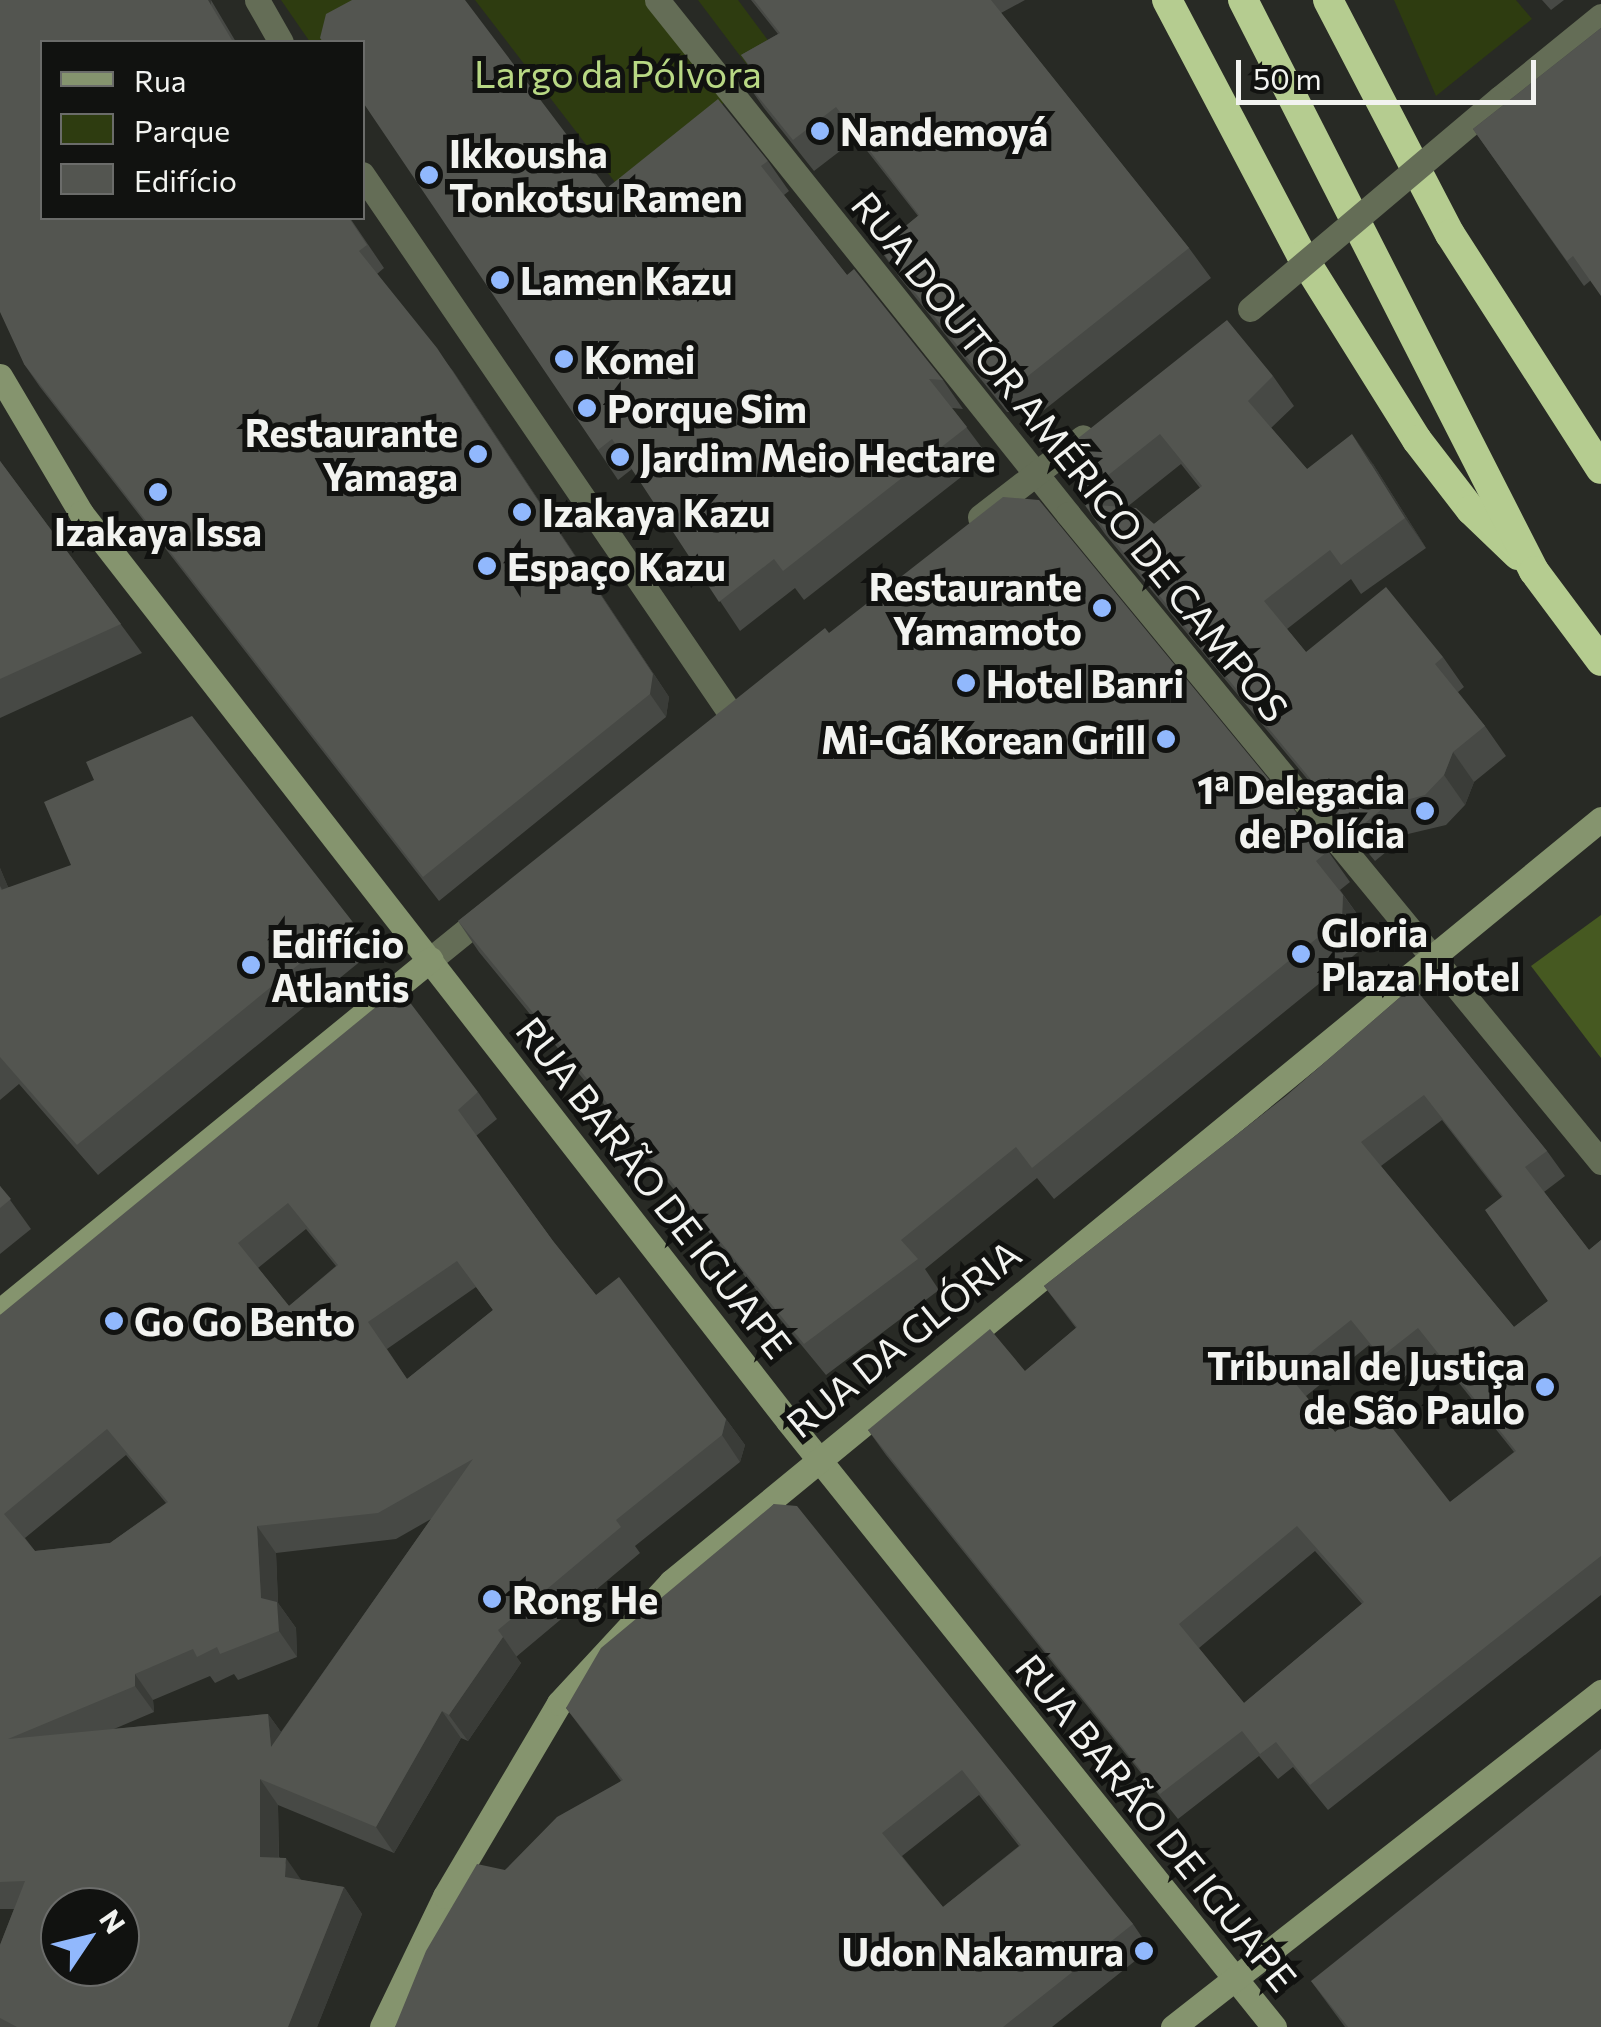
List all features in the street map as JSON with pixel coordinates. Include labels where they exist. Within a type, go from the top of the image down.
[{"type":"highway","points":[[1167,0],[1302,256],[1417,440],[1472,510],[1534,571],[1601,662]]},
{"type":"highway","points":[[1244,0],[1534,571]]},
{"type":"highway","points":[[1328,0],[1450,234],[1601,469]]},
{"type":"street","points":[[258,0],[279,40]]},
{"type":"street","name":"RUA DOUTOR AMÉRICO DE CAMPOS","points":[[657,0],[1035,473],[1601,1162]]},
{"type":"street","points":[[1243,315],[1601,16]]},
{"type":"street","points":[[365,178],[732,716]]},
{"type":"street","name":"RUA BARÃO DE IGUAPE","points":[[0,376],[81,513],[816,1456],[1274,2027]]},
{"type":"street","points":[[962,532],[1103,422]]},
{"type":"street","name":"RUA DA GLÓRIA","points":[[382,2027],[445,1896],[559,1703],[671,1582],[816,1456],[1601,819]]},
{"type":"street","points":[[0,1311],[510,896]]},
{"type":"street","points":[[1173,2027],[1601,1692]]},
{"type":"green space","name":"Largo da Pólvora","points":[[281,0],[410,0],[337,40],[309,40]]},
{"type":"green space","name":"Largo da Pólvora","points":[[475,0],[648,0],[724,101],[700,153],[631,203]]},
{"type":"green space","points":[[698,0],[738,0],[790,70],[762,85]]},
{"type":"green space","points":[[1394,0],[1516,0],[1532,19],[1436,96]]},
{"type":"green space","points":[[1601,915],[1601,1058],[1531,966]]},
{"type":"building","points":[[0,0],[208,0],[232,40],[40,40],[40,220],[350,220],[367,245],[359,251],[437,348],[653,674],[650,694],[423,877],[24,364],[0,312]]},
{"type":"building","points":[[352,0],[465,0],[607,188],[718,99],[768,161],[761,166],[847,275],[854,269],[943,380],[929,379],[967,427],[783,571],[774,559],[719,602],[612,439],[598,450],[365,105],[365,40],[322,40],[326,14]]},
{"type":"building","points":[[754,0],[991,0],[1189,248],[1018,384],[986,381],[879,248],[919,215],[836,107],[793,140],[743,78],[753,70],[741,55],[780,33]]},
{"type":"building","points":[[1601,28],[1601,296],[1573,256],[1567,261],[1473,129]]},
{"type":"building","points":[[1227,320],[1273,376],[1248,401],[1307,469],[1352,434],[1405,518],[1341,565],[1330,550],[1264,601],[1306,652],[1386,587],[1443,657],[1435,664],[1485,726],[1453,752],[1444,775],[1425,795],[1387,805],[1354,832],[1084,504],[1136,508],[1154,524],[1202,486],[1160,434],[1087,492],[1057,455]]},
{"type":"building","points":[[0,461],[121,624],[0,679]]},
{"type":"building","points":[[1003,497],[1039,500],[1328,851],[1316,861],[1343,895],[1342,918],[1032,1168],[1016,1147],[901,1240],[918,1259],[804,1344],[458,921],[825,628],[829,633]]},
{"type":"building","points":[[192,716],[352,921],[77,1145],[0,1057],[0,886],[1,890],[71,865],[44,802],[94,780],[86,762]]},
{"type":"building","points":[[1413,986],[1547,1151],[1525,1167],[1589,1250],[1601,1240],[1601,1556],[1310,1785],[1276,1742],[1260,1754],[1242,1731],[1160,1794],[868,1430],[990,1329],[1025,1371],[1077,1327],[1044,1286],[1286,1096]],"holes":[[[1424,1095],[1503,1196],[1485,1210],[1548,1301],[1514,1327],[1361,1142]],[[1351,1320],[1381,1357],[1418,1328],[1516,1451],[1450,1502],[1372,1402],[1335,1432],[1286,1372]],[[1297,1526],[1364,1602],[1244,1703],[1179,1624]]]},
{"type":"building","points":[[399,988],[478,1092],[458,1110],[596,1295],[619,1277],[726,1419],[722,1435],[616,1520],[621,1527],[498,1630],[503,1637],[449,1715],[442,1711],[376,1827],[260,1779],[260,1857],[286,1858],[285,1877],[344,1887],[288,2027],[17,2027],[0,2018],[0,1945],[25,1881],[0,1882],[0,1315]],"holes":[[[288,1203],[338,1265],[289,1306],[238,1243]],[[457,1261],[493,1310],[407,1379],[368,1322]],[[107,1429],[168,1502],[110,1543],[35,1551],[4,1514]],[[473,1459],[271,1747],[268,1714],[8,1739],[135,1686],[135,1674],[193,1649],[197,1657],[217,1647],[220,1654],[279,1631],[277,1602],[261,1598],[257,1526],[378,1513]]]},
{"type":"building","points":[[0,1186],[11,1199],[0,1208]]},
{"type":"building","points":[[774,1504],[797,1506],[1133,1924],[1003,2027],[395,2027],[426,1951],[477,1864],[505,1870],[557,1817],[623,1780],[566,1708],[601,1648]],"holes":[[[962,1770],[1021,1845],[943,1907],[882,1833]]]},
{"type":"building","points":[[1601,1749],[1601,2027],[1348,2027],[1311,1981]]},
{"type":"place","name":"Nandemoyá","points":[[820,131]]},
{"type":"place","name":"Ikkousha Tonkotsu Ramen","points":[[429,175]]},
{"type":"place","name":"Lamen Kazu","points":[[500,280]]},
{"type":"place","name":"Komei","points":[[564,359]]},
{"type":"place","name":"Porque Sim","points":[[587,408]]},
{"type":"place","name":"Restaurante Yamaga","points":[[478,454]]},
{"type":"place","name":"Jardim Meio Hectare","points":[[620,457]]},
{"type":"place","name":"Izakaya Issa","points":[[158,492]]},
{"type":"place","name":"Izakaya Kazu","points":[[522,512]]},
{"type":"place","name":"Espaço Kazu","points":[[487,566]]},
{"type":"place","name":"Restaurante Yamamoto","points":[[1102,608]]},
{"type":"place","name":"Hotel Banri","points":[[966,683]]},
{"type":"place","name":"Mi-Gá Korean Grill","points":[[1166,739]]},
{"type":"place","name":"1ª Delegacia de Polícia","points":[[1425,811]]},
{"type":"place","name":"Gloria Plaza Hotel","points":[[1301,954]]},
{"type":"place","name":"Edifício Atlantis","points":[[251,965]]},
{"type":"place","name":"Go Go Bento","points":[[114,1321]]},
{"type":"place","name":"Tribunal de Justiça de São Paulo","points":[[1545,1387]]},
{"type":"place","name":"Rong He","points":[[492,1599]]},
{"type":"place","name":"Udon Nakamura","points":[[1144,1951]]}]
